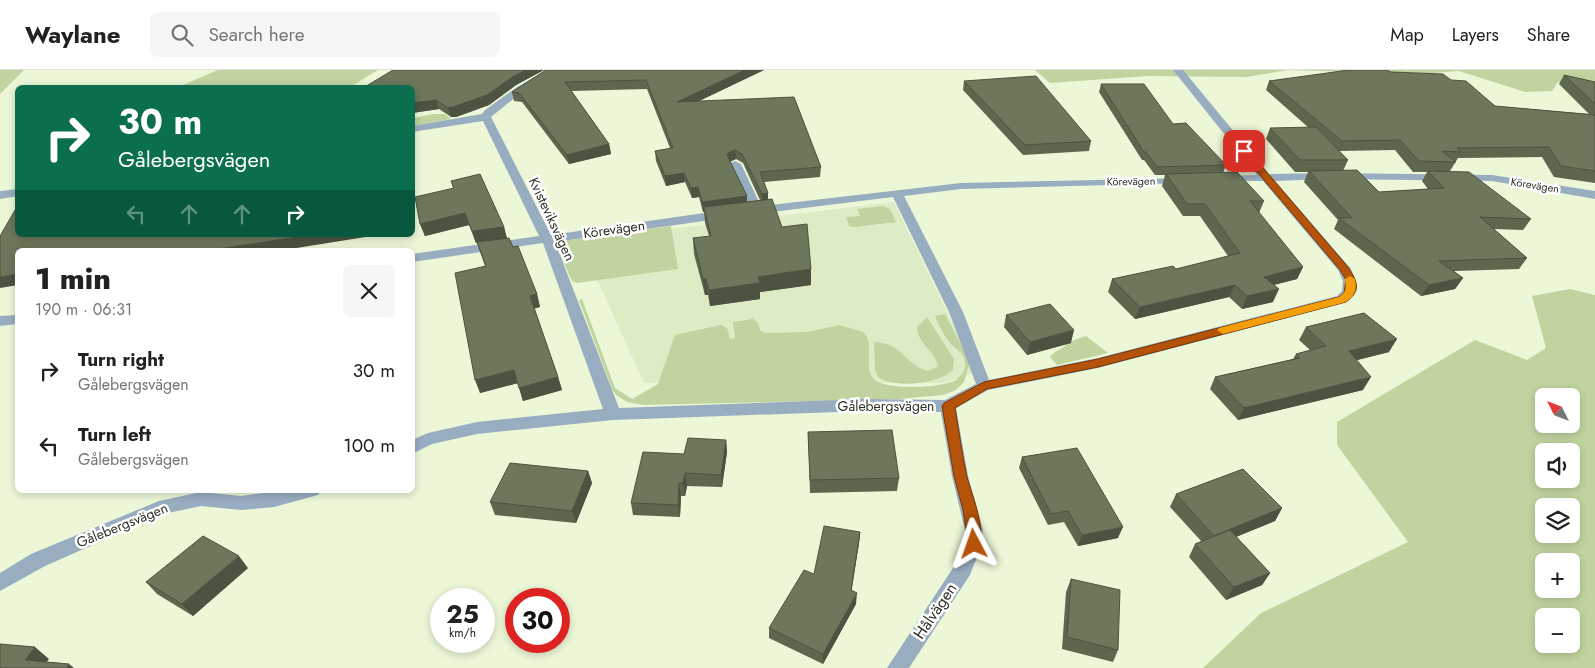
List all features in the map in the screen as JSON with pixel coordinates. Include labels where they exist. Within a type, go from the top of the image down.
[{"type":"street","points":[[415,129],[486,117],[520,88],[554,70]]},
{"type":"street","points":[[1178,70],[1232,138],[1267,177]]},
{"type":"street","name":"Kvisteviksvägen","points":[[486,117],[547,238],[613,414]]},
{"type":"street","points":[[735,164],[747,211]]},
{"type":"street","name":"Körevägen","points":[[1212,179],[1392,176],[1492,178],[1595,195]]},
{"type":"street","name":"Gålebergsvägen","points":[[415,446],[428,439],[477,428],[613,414],[865,405],[948,406],[984,386],[1098,363],[1342,299],[1349,295],[1351,280],[1344,269],[1267,177]]},
{"type":"street","name":"Körevägen","points":[[415,258],[747,211],[961,186],[1195,180]]},
{"type":"street","points":[[0,195],[15,192]]},
{"type":"street","points":[[897,193],[957,316],[977,363],[984,386]]},
{"type":"street","points":[[0,321],[15,319]]},
{"type":"street","name":"Hålvägen","points":[[897,668],[963,569],[974,544],[974,530],[960,476],[948,406]]},
{"type":"street","name":"Gålebergsvägen","points":[[0,583],[38,560],[150,512],[174,504],[201,499],[241,503],[274,500],[301,493]]},
{"type":"shaded area","points":[[0,70],[24,70],[0,94]]},
{"type":"shaded area","points":[[218,70],[378,70],[354,85],[183,85]]},
{"type":"shaded area","points":[[1035,70],[1288,70],[1247,77],[1147,76],[1050,83]]},
{"type":"shaded area","points":[[1288,70],[1595,70],[1595,84],[1558,82],[1552,91],[1525,92],[1459,71],[1420,74]]},
{"type":"shaded area","points":[[445,114],[451,119],[415,126],[415,118]]},
{"type":"shaded area","points":[[894,202],[976,372],[944,383],[644,383],[579,240]]},
{"type":"shaded area","points":[[883,206],[890,209],[896,222],[855,227],[849,226],[846,217],[860,216],[857,209]]},
{"type":"shaded area","points":[[671,226],[678,269],[577,283],[572,281],[558,246],[562,241]]},
{"type":"shaded area","points":[[1570,289],[1595,295],[1595,668],[1203,668],[1261,613],[1408,542],[1337,445],[1337,422],[1475,340],[1527,360],[1546,348],[1532,296]]},
{"type":"shaded area","points":[[582,299],[615,388],[632,399],[658,384],[675,335],[721,325],[727,328],[730,339],[735,338],[733,322],[753,319],[757,322],[760,330],[765,333],[808,332],[839,325],[863,332],[869,342],[869,368],[874,379],[880,383],[890,385],[914,387],[949,383],[956,380],[964,370],[964,357],[948,340],[935,316],[945,314],[968,358],[969,365],[964,382],[956,390],[943,395],[899,399],[643,405],[627,402],[616,395],[612,389],[579,300]]},
{"type":"shaded area","points":[[927,317],[954,359],[953,370],[938,379],[927,382],[894,383],[878,377],[875,370],[874,342],[892,346],[913,364],[928,371],[938,366],[918,333],[917,327]]},
{"type":"shaded area","points":[[1086,336],[1108,353],[1057,365],[1050,357],[1074,340]]},
{"type":"building","points":[[393,70],[526,70],[487,95],[448,108],[436,100],[415,103],[415,85],[368,85]]},
{"type":"building","points":[[546,70],[745,70],[677,102],[794,97],[821,167],[760,172],[768,193],[762,194],[742,154],[735,150],[727,155],[747,196],[702,202],[698,187],[691,188],[684,173],[665,176],[655,151],[673,148],[646,80],[565,82],[609,144],[567,155],[519,93],[512,92]]},
{"type":"building","points":[[1349,70],[1387,70],[1391,72],[1443,74],[1451,80],[1466,81],[1495,106],[1595,115],[1595,171],[1561,166],[1549,147],[1457,148],[1461,152],[1442,151],[1456,162],[1419,161],[1400,140],[1342,141],[1269,81]]},
{"type":"building","points":[[1564,75],[1595,82],[1595,104]]},
{"type":"building","points":[[1036,76],[1091,141],[1025,145],[964,81]]},
{"type":"building","points":[[1101,84],[1144,84],[1173,124],[1186,123],[1226,165],[1157,167],[1146,152],[1144,152]]},
{"type":"building","points":[[1316,127],[1348,160],[1300,160],[1270,128]]},
{"type":"building","points":[[1357,170],[1379,192],[1444,188],[1428,171],[1469,172],[1531,219],[1480,217],[1527,258],[1439,261],[1463,278],[1429,285],[1339,218],[1352,218],[1309,171]]},
{"type":"building","points":[[1237,172],[1264,201],[1250,201],[1303,267],[1264,277],[1279,289],[1247,296],[1235,285],[1140,307],[1112,279],[1173,266],[1176,269],[1240,253],[1205,204],[1187,204],[1166,174]]},
{"type":"building","points":[[480,174],[504,227],[472,231],[465,213],[420,224],[415,197],[454,188],[451,181]]},
{"type":"building","points":[[772,199],[782,227],[807,224],[811,269],[758,277],[760,283],[709,290],[706,279],[703,279],[693,238],[711,236],[704,207]]},
{"type":"building","points":[[15,210],[15,237],[297,237],[225,248],[15,248],[15,274],[0,277],[0,236]]},
{"type":"building","points":[[509,238],[513,247],[518,246],[537,294],[530,296],[558,377],[519,388],[514,370],[475,380],[455,273],[486,266],[477,242]]},
{"type":"building","points":[[1050,304],[1074,330],[1030,342],[1006,315]]},
{"type":"building","points":[[1364,313],[1397,339],[1349,351],[1371,377],[1244,408],[1215,377],[1300,358],[1296,354],[1326,346],[1306,327]]},
{"type":"building","points":[[892,430],[899,478],[810,480],[808,432]]},
{"type":"building","points":[[688,438],[726,440],[721,475],[685,473],[683,483],[679,483],[678,505],[631,503],[643,452],[684,454]]},
{"type":"building","points":[[1077,448],[1123,527],[1082,535],[1068,511],[1051,514],[1022,457]]},
{"type":"building","points":[[510,463],[588,471],[572,511],[490,502]]},
{"type":"building","points":[[1243,469],[1282,508],[1214,536],[1176,494]]},
{"type":"building","points":[[824,526],[860,532],[851,590],[857,593],[823,654],[769,628],[804,570],[814,574]]},
{"type":"building","points":[[1230,530],[1270,573],[1234,587],[1195,544]]},
{"type":"building","points":[[203,536],[239,556],[182,604],[146,582]]},
{"type":"building","points":[[1071,579],[1120,590],[1118,650],[1067,637]]},
{"type":"building","points":[[0,644],[35,647],[25,660],[69,664],[66,668],[0,668]]},
{"type":"slow traffic","points":[[1223,330],[1342,299],[1349,295],[1351,288],[1350,279]]},
{"type":"route","points":[[974,544],[974,530],[960,476],[948,406],[984,386],[1098,363],[1342,299],[1349,295],[1351,280],[1344,269],[1244,151]]}]
